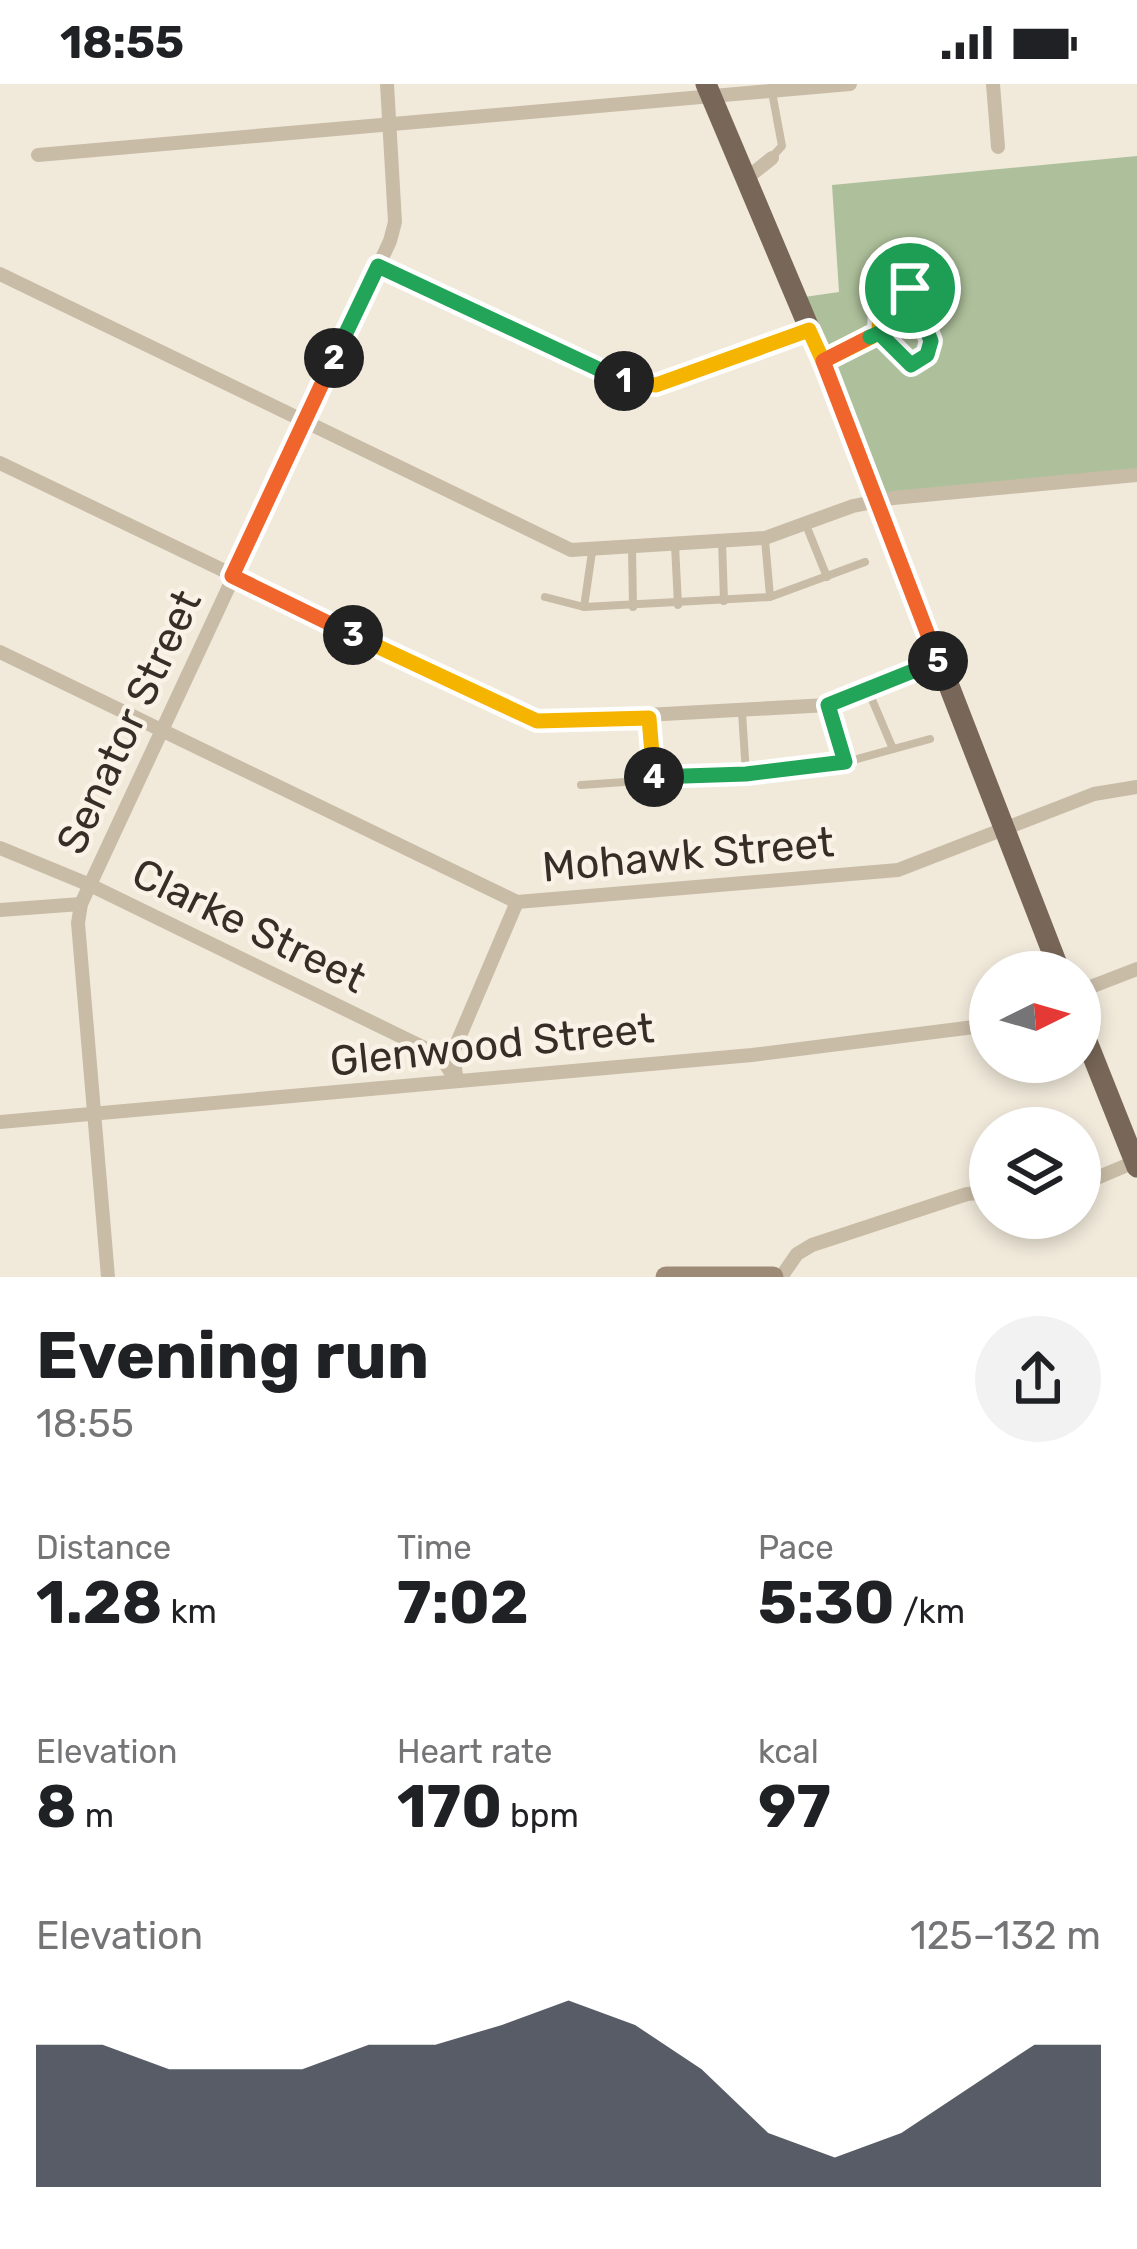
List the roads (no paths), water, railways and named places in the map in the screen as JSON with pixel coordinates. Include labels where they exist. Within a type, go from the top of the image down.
[{"type":"main road","points":[[710,92],[823,361],[939,663],[1009,829],[1053,951]]},
{"type":"main road","points":[[1101,1076],[1136,1163]]},
{"type":"street","name":"Senator Street","points":[[108,1277],[81,904],[395,222],[386,84]]},
{"type":"street","points":[[38,155],[710,92],[850,84]]},
{"type":"street","points":[[993,84],[998,147]]},
{"type":"street","points":[[747,178],[772,158]]},
{"type":"street","points":[[378,266],[620,381],[656,385],[809,330]]},
{"type":"street","points":[[0,274],[571,550],[765,538],[876,501],[1137,475]]},
{"type":"street","points":[[0,463],[537,721],[828,705],[939,663]]},
{"type":"street","name":"Mohawk Street","points":[[0,652],[518,902],[898,870],[1094,794],[1137,787]]},
{"type":"street","name":"Clarke Street","points":[[0,848],[90,885],[439,1055],[457,1081]]},
{"type":"street","points":[[457,1081],[454,1052],[518,902]]},
{"type":"street","points":[[0,910],[81,904]]},
{"type":"street","points":[[1101,983],[1137,970]]},
{"type":"street","name":"Glenwood Street","points":[[0,1122],[863,1043],[969,1028]]},
{"type":"street","points":[[1101,1177],[1136,1163]]},
{"type":"street","points":[[666,1277],[777,1277],[812,1245],[969,1194]]},
{"type":"lane","points":[[772,91],[782,146],[772,158]]},
{"type":"lane","points":[[902,281],[923,314],[931,341],[927,355],[911,365],[879,333],[881,283],[902,281]]},
{"type":"lane","points":[[823,361],[879,333]]},
{"type":"lane","points":[[805,523],[826,578]]},
{"type":"lane","points":[[765,538],[770,597]]},
{"type":"lane","points":[[722,542],[724,601]]},
{"type":"lane","points":[[675,545],[678,605]]},
{"type":"lane","points":[[632,548],[634,607]]},
{"type":"lane","points":[[584,607],[592,552]]},
{"type":"lane","points":[[545,597],[584,607],[634,607],[770,597],[865,562]]},
{"type":"lane","points":[[868,690],[893,749]]},
{"type":"lane","points":[[828,705],[845,762]]},
{"type":"lane","points":[[742,712],[746,774]]},
{"type":"lane","points":[[649,718],[655,780]]},
{"type":"lane","points":[[581,785],[845,762],[930,739]]}]
